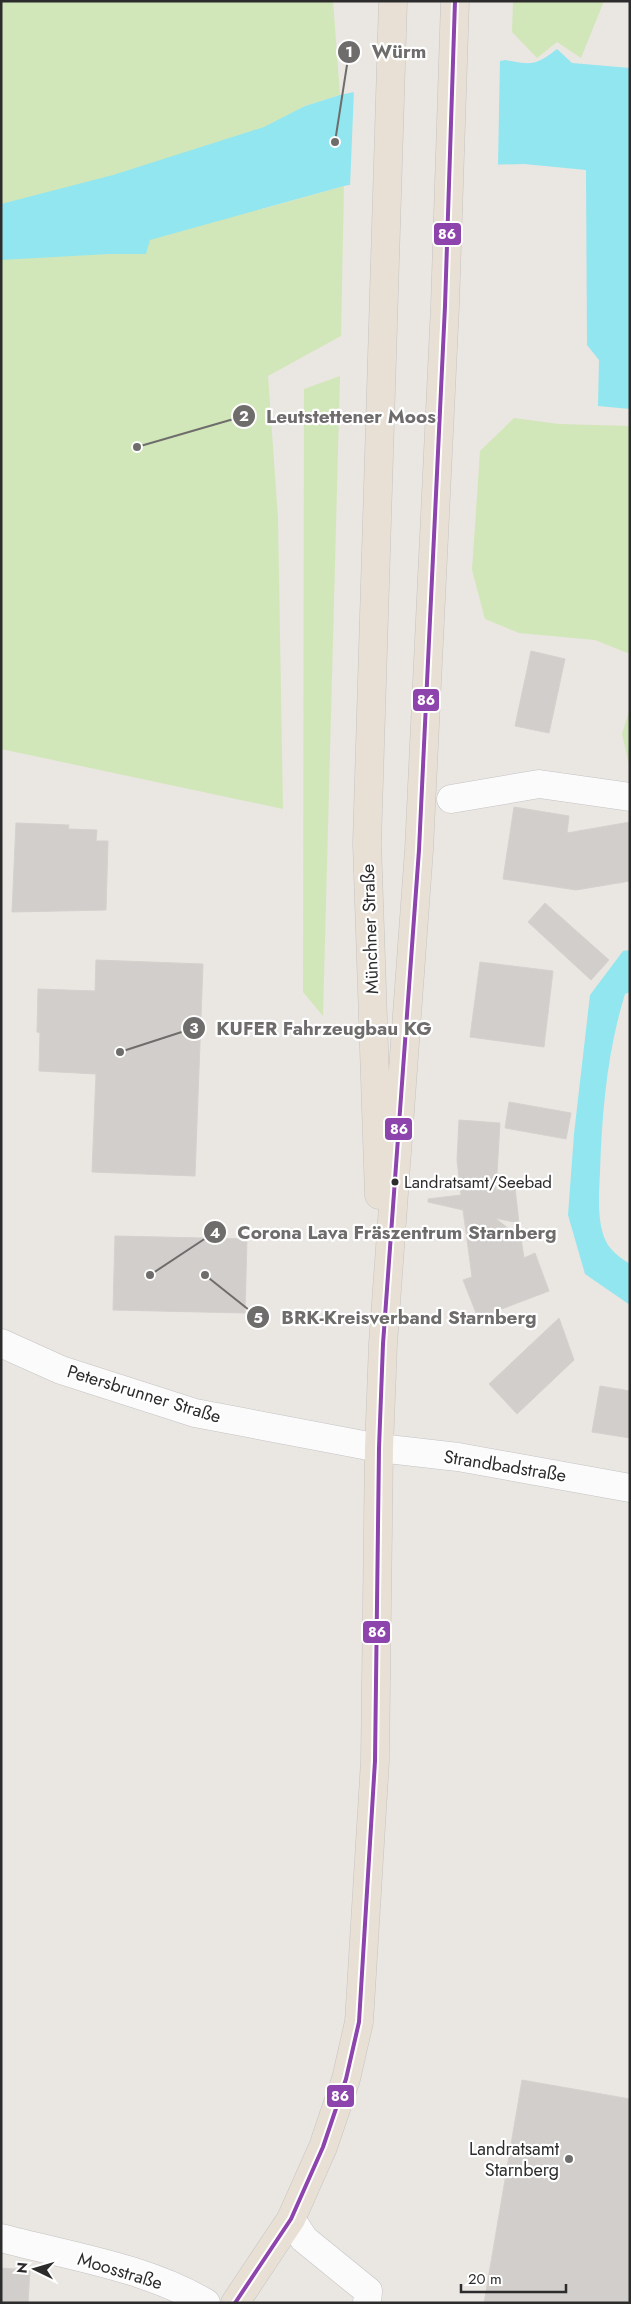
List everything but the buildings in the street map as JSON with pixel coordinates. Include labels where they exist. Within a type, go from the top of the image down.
[{"type":"main road","name":"Münchner Straße","points":[[383,1344],[367,843],[393,1]]},
{"type":"main road","name":"Münchner Straße","points":[[235,2303],[291,2218],[323,2147],[346,2079],[359,2022],[375,1762],[379,1448],[383,1344],[419,850],[448,212],[455,1]]},
{"type":"street","points":[[451,799],[539,784],[630,797]]},
{"type":"street","name":"Petersbrunner Straße","points":[[1,1344],[61,1370],[195,1413],[379,1448]]},
{"type":"street","name":"Strandbadstraße","points":[[379,1448],[458,1457],[630,1488]]},
{"type":"street","points":[[291,2218],[304,2239],[368,2291],[367,2303]]},
{"type":"street","name":"Moosstraße","points":[[1,2238],[137,2273],[194,2295],[206,2303]]},
{"type":"green space","points":[[1,1],[333,1],[340,95],[305,106],[262,209],[344,186],[341,336],[268,376],[278,518],[283,809],[1,749]]},
{"type":"green space","points":[[513,1],[604,1],[581,58],[557,42],[537,58],[512,32]]},
{"type":"green space","points":[[340,376],[323,1016],[303,992],[304,389]]},
{"type":"green space","points":[[514,418],[559,424],[630,426],[630,654],[595,640],[519,633],[485,619],[472,570],[480,451]]},
{"type":"green space","points":[[630,708],[630,769],[622,734]]},
{"type":"water","points":[[557,49],[572,63],[630,68],[630,409],[598,406],[599,360],[587,345],[586,170],[524,164],[442,166],[344,186],[150,240],[146,254],[109,254],[1,260],[1,204],[113,175],[264,127],[305,106],[340,95],[505,60],[533,63],[543,59]]},
{"type":"water","points":[[630,950],[630,992],[625,994],[619,1016],[606,1082],[602,1127],[599,1213],[608,1245],[630,1264],[630,1305],[585,1274],[568,1215],[574,1134],[590,995],[623,951]]},
{"type":"pier","points":[[500,59],[498,167],[442,169],[350,187],[354,89]]},
{"type":"transit line","name":"86","points":[[235,2303],[291,2219],[323,2147],[346,2079],[359,2022],[375,1761],[379,1448],[383,1344],[419,850],[445,306],[455,1]]},
{"type":"place","name":"Würm","points":[[335,142]]},
{"type":"place","name":"Leutstettener Moos","points":[[137,447]]},
{"type":"place","name":"KUFER Fahrzeugbau KG","points":[[120,1052]]},
{"type":"place","name":"Landratsamt/Seebad","points":[[395,1182]]},
{"type":"place","name":"Corona Lava Fräszentrum Starnberg","points":[[150,1275]]},
{"type":"place","name":"BRK-Kreisverband Starnberg","points":[[205,1275]]},
{"type":"place","name":"Landratsamt Starnberg","points":[[569,2159]]}]
